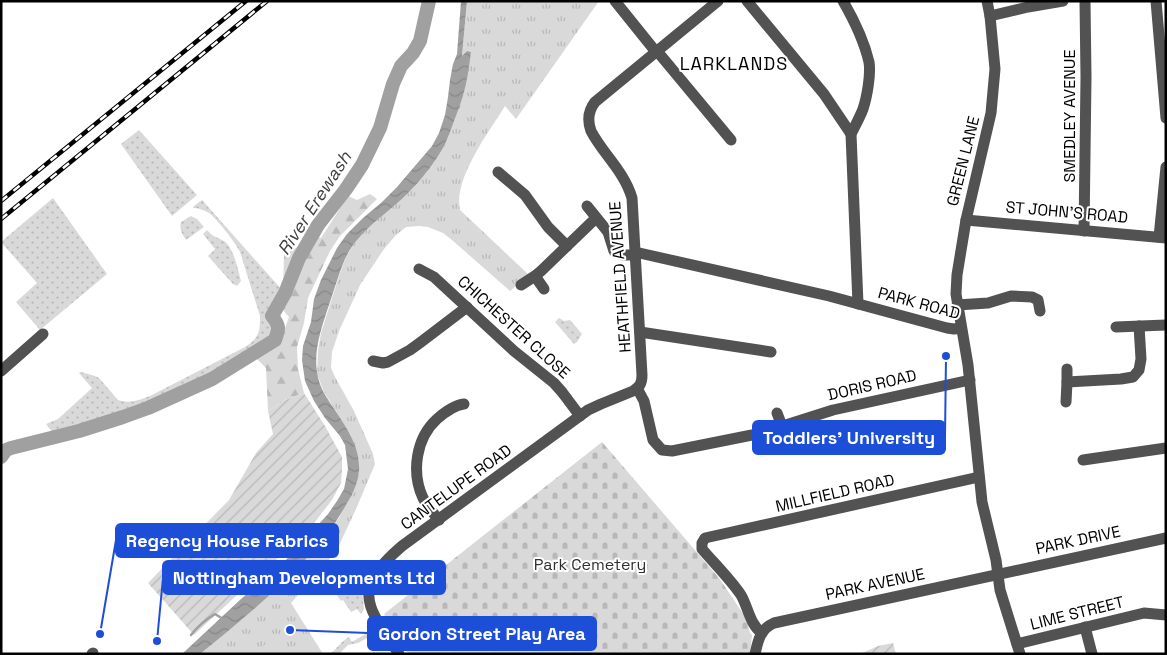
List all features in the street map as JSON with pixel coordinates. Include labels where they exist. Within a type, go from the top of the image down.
[{"type":"street","name":"HEATHFIELD AVENUE","points":[[637,388],[642,379],[633,208],[630,191],[621,174],[593,136],[588,120],[595,102],[718,1]]},
{"type":"street","points":[[747,1],[824,94],[851,134]]},
{"type":"street","points":[[843,1],[862,40],[869,64],[868,85],[863,108],[851,134],[858,304]]},
{"type":"street","name":"GREEN LANE","points":[[961,328],[956,294],[957,275],[966,220],[992,113],[995,69],[987,1]]},
{"type":"street","points":[[990,16],[1063,1]]},
{"type":"street","name":"SMEDLEY AVENUE","points":[[1084,231],[1085,1]]},
{"type":"street","points":[[1156,1],[1166,118]]},
{"type":"street","points":[[611,3],[656,52],[731,140]]},
{"type":"street","points":[[1163,237],[1166,167]]},
{"type":"street","points":[[498,172],[508,187],[525,194],[548,227],[567,246]]},
{"type":"street","points":[[521,285],[535,276],[596,218],[588,206]]},
{"type":"street","name":"PARK ROAD","points":[[596,218],[608,232],[614,251],[623,255],[635,254],[858,304],[947,328],[961,328],[970,380],[982,502],[996,560],[1000,590],[1017,651]]},
{"type":"street","name":"ST JOHN'S ROAD","points":[[966,220],[1163,237]]},
{"type":"street","name":"CHICHESTER CLOSE","points":[[420,269],[434,277],[514,350],[554,383],[580,416]]},
{"type":"street","points":[[535,276],[544,288]]},
{"type":"street","points":[[957,306],[988,303],[1011,296],[1032,297],[1038,300],[1040,311]]},
{"type":"street","points":[[373,361],[388,362],[410,350],[467,307]]},
{"type":"street","points":[[1116,327],[1166,325]]},
{"type":"street","points":[[1067,382],[1133,377],[1139,370],[1139,326]]},
{"type":"street","points":[[640,332],[756,347],[771,352]]},
{"type":"street","points":[[1,371],[43,334]]},
{"type":"street","points":[[1066,402],[1067,370]]},
{"type":"street","name":"DORIS ROAD","points":[[770,430],[833,410],[970,380]]},
{"type":"street","points":[[637,388],[644,401],[654,440],[662,450],[672,451],[738,443],[752,435]]},
{"type":"street","name":"CANTELUPE ROAD","points":[[399,654],[373,614],[370,606],[368,594],[370,583],[375,573],[394,553],[592,407],[637,388]]},
{"type":"street","points":[[439,520],[426,502],[421,491],[417,466],[419,450],[422,438],[431,424],[452,408],[464,404]]},
{"type":"street","points":[[777,413],[782,426]]},
{"type":"street","points":[[1083,460],[1166,448]]},
{"type":"street","name":"MILLFIELD ROAD","points":[[762,633],[756,627],[740,595],[702,549],[702,543],[705,538],[979,477]]},
{"type":"street","name":"PARK DRIVE","points":[[998,574],[1166,538]]},
{"type":"street","name":"PARK AVENUE","points":[[762,633],[769,625],[774,623],[998,574]]},
{"type":"street","name":"LIME STREET","points":[[1017,651],[1048,636],[1085,627],[1144,613],[1166,615]]},
{"type":"street","points":[[1085,627],[1092,654]]},
{"type":"street","points":[[755,654],[758,640],[762,633]]},
{"type":"green space","points":[[467,1],[599,1],[516,119],[505,106],[474,156],[462,184],[459,198],[460,210],[529,275],[510,291],[443,233],[428,227],[419,226],[406,227],[396,235],[384,249],[360,285],[339,331],[332,352],[331,368],[354,411],[373,454],[375,464],[336,552],[291,603],[323,654],[200,654],[279,587],[316,548],[339,518],[359,473],[356,450],[350,434],[324,392],[317,374],[321,333],[346,257],[363,232],[410,191],[427,172],[463,96],[471,52],[467,51],[462,57]]},
{"type":"green space","points":[[139,130],[197,195],[172,216],[121,144]]},
{"type":"green space","points":[[370,194],[377,199],[340,236],[330,251],[308,298],[304,323],[297,347],[298,369],[304,393],[285,400],[268,411],[266,368],[250,352],[272,336],[271,330],[285,328],[289,317],[277,303],[283,291],[284,255],[299,246],[306,232],[321,238],[348,196],[357,200]]},
{"type":"green space","points":[[53,198],[107,274],[40,330],[16,302],[37,283],[1,242]]},
{"type":"green space","points":[[202,200],[283,291],[270,317],[272,336],[221,369],[168,396],[81,425],[52,432],[46,424],[58,419],[92,388],[79,373],[81,372],[99,378],[118,400],[134,401],[150,396],[245,347],[256,337],[260,326],[260,316],[240,252],[231,237],[209,213],[193,208]]},
{"type":"green space","points":[[191,216],[197,219],[204,227],[186,240],[181,231],[181,222]]},
{"type":"green space","points":[[207,230],[224,241],[230,249],[241,281],[237,286],[208,256],[215,249],[203,234]]},
{"type":"green space","points":[[559,318],[564,321],[570,320],[582,334],[574,344],[555,322]]},
{"type":"green space","points":[[304,393],[342,457],[341,483],[332,500],[314,523],[194,635],[148,583],[229,500],[256,453],[273,434],[268,411],[285,400]]},
{"type":"green space","name":"Park Cemetery","points":[[602,442],[719,578],[746,618],[752,635],[750,654],[408,654],[384,614]]},
{"type":"green space","points":[[350,587],[362,589],[364,609],[361,614],[357,609],[351,612],[337,595]]},
{"type":"green space","points":[[372,625],[376,633],[358,643],[348,645],[339,654],[330,654],[349,637],[352,642],[369,632],[366,626]]},
{"type":"green space","points":[[274,637],[287,654],[253,654]]},
{"type":"green space","points":[[893,643],[896,654],[860,654],[878,646]]},
{"type":"water","points":[[461,1],[467,1],[462,56],[467,51],[471,52],[463,96],[447,140],[437,158],[420,181],[366,230],[351,248],[341,270],[319,336],[316,359],[319,382],[348,430],[359,460],[359,471],[353,492],[334,524],[318,545],[261,603],[200,654],[182,654],[284,562],[328,514],[344,489],[348,469],[345,445],[314,401],[305,381],[302,360],[303,346],[311,322],[314,299],[337,248],[347,234],[397,187],[432,146],[439,133],[445,115],[453,64],[457,54]]},
{"type":"waterway","name":"River Erewash","points":[[1,457],[6,450],[11,448],[79,431],[148,408],[212,379],[275,340],[278,328],[272,316],[285,293],[299,258],[318,225],[362,165],[380,128],[393,84],[401,66],[413,53],[420,41],[429,1]]},
{"type":"waterway","points":[[191,635],[202,623],[215,614],[223,619]]},
{"type":"railway","points":[[1,201],[246,1]]},
{"type":"railway","points":[[1,219],[267,1]]},
{"type":"place","name":"Toddlers' University","points":[[946,356]]},
{"type":"place","name":"Gordon Street Play Area","points":[[290,630]]},
{"type":"place","name":"Regency House Fabrics","points":[[100,634]]},
{"type":"place","name":"Nottingham Developments Ltd","points":[[157,641]]},
{"type":"district","name":"LARKLANDS","points":[[734,63]]}]
